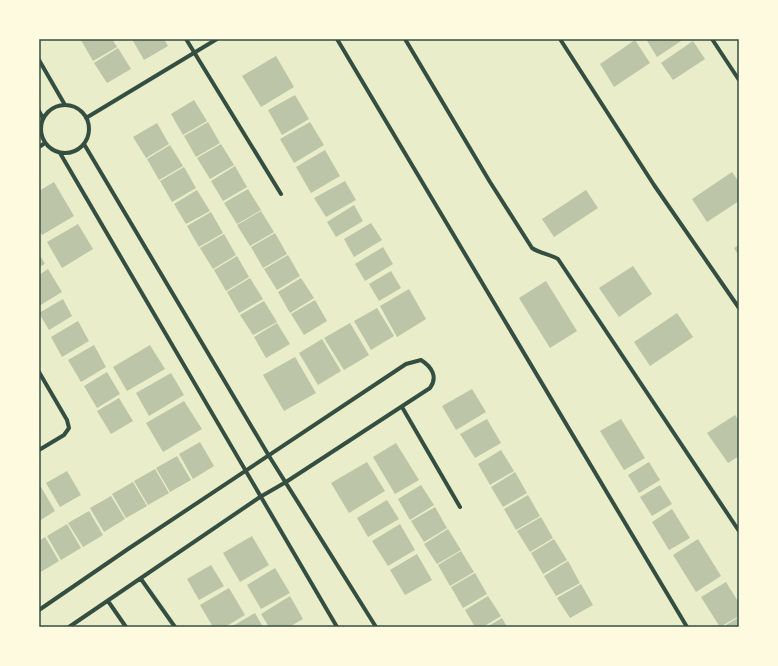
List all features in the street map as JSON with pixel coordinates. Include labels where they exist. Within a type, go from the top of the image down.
[{"type":"street","points":[[186,39],[281,194]]},
{"type":"street","points":[[86,118],[217,39]]},
{"type":"street","points":[[337,39],[687,627]]},
{"type":"street","points":[[405,39],[490,182],[532,248],[540,253],[550,254],[558,259],[739,531]]},
{"type":"street","points":[[560,39],[654,185],[739,308]]},
{"type":"street","points":[[712,39],[739,80]]},
{"type":"street","points":[[39,60],[65,105]]},
{"type":"street","points":[[65,105],[74,106],[81,111],[86,118],[89,127],[88,136],[84,144],[77,150],[69,153],[60,153],[45,143],[41,135],[40,127],[43,118],[48,111],[56,106],[65,105]]},
{"type":"street","points":[[39,111],[43,118]]},
{"type":"street","points":[[39,147],[45,143]]},
{"type":"street","points":[[84,144],[269,456],[376,627]]},
{"type":"street","points":[[60,153],[337,627]]},
{"type":"street","points":[[39,610],[406,364],[421,360],[432,369],[434,379],[430,388],[286,482],[260,497],[69,627]]},
{"type":"street","points":[[39,372],[67,420],[68,428],[64,435],[39,450]]},
{"type":"street","points":[[402,407],[460,507]]},
{"type":"street","points":[[141,579],[175,627]]},
{"type":"street","points":[[108,601],[126,627]]},
{"type":"building","points":[[112,39],[117,47],[93,61],[81,40]]},
{"type":"building","points":[[132,39],[164,39],[168,46],[144,60]]},
{"type":"building","points":[[646,39],[684,39],[657,57]]},
{"type":"building","points":[[635,40],[650,63],[614,87],[600,64]]},
{"type":"building","points":[[693,41],[705,59],[673,80],[661,63]]},
{"type":"building","points":[[118,48],[131,69],[107,83],[94,63]]},
{"type":"building","points":[[276,56],[294,87],[261,107],[242,76]]},
{"type":"building","points":[[295,95],[309,119],[282,135],[268,110]]},
{"type":"building","points":[[194,100],[207,121],[183,135],[171,114]]},
{"type":"building","points":[[208,122],[220,143],[196,157],[184,136]]},
{"type":"building","points":[[310,122],[324,145],[294,163],[280,139]]},
{"type":"building","points":[[157,123],[169,144],[146,158],[133,137]]},
{"type":"building","points":[[221,144],[234,165],[210,179],[197,158]]},
{"type":"building","points":[[170,145],[183,166],[159,180],[147,159]]},
{"type":"building","points":[[325,150],[340,176],[311,193],[296,167]]},
{"type":"building","points":[[235,166],[247,187],[223,201],[211,181]]},
{"type":"building","points":[[184,167],[196,188],[172,202],[160,181]]},
{"type":"building","points":[[732,172],[739,182],[739,201],[707,222],[692,199]]},
{"type":"building","points":[[345,181],[356,200],[326,217],[314,198]]},
{"type":"building","points":[[54,182],[74,216],[42,235],[39,230],[39,191]]},
{"type":"building","points":[[248,189],[261,210],[237,224],[224,203]]},
{"type":"building","points":[[197,190],[210,211],[186,224],[174,204]]},
{"type":"building","points":[[586,190],[598,208],[554,237],[542,219]]},
{"type":"building","points":[[354,205],[363,221],[336,237],[327,222]]},
{"type":"building","points":[[261,211],[274,232],[250,246],[237,225]]},
{"type":"building","points":[[211,212],[223,233],[199,247],[187,226]]},
{"type":"building","points":[[371,223],[382,240],[354,257],[344,239]]},
{"type":"building","points":[[78,224],[93,249],[62,268],[47,242]]},
{"type":"building","points":[[275,233],[287,254],[263,268],[251,247]]},
{"type":"building","points":[[224,234],[236,255],[213,269],[200,248]]},
{"type":"building","points":[[739,245],[739,256],[734,248]]},
{"type":"building","points":[[383,247],[393,264],[365,281],[355,264]]},
{"type":"building","points":[[39,254],[45,264],[39,267]]},
{"type":"building","points":[[288,255],[300,276],[277,290],[264,269]]},
{"type":"building","points":[[237,256],[249,277],[226,291],[214,270]]},
{"type":"building","points":[[633,266],[652,294],[619,317],[599,288]]},
{"type":"building","points":[[48,269],[62,292],[39,306],[39,275]]},
{"type":"building","points":[[391,271],[401,288],[379,301],[369,284]]},
{"type":"building","points":[[250,278],[263,299],[239,313],[227,292]]},
{"type":"building","points":[[301,278],[314,298],[290,313],[278,292]]},
{"type":"building","points":[[546,281],[577,331],[550,348],[519,298]]},
{"type":"building","points":[[409,289],[426,319],[397,337],[380,306]]},
{"type":"building","points":[[63,299],[72,316],[49,330],[39,313]]},
{"type":"building","points":[[315,300],[327,321],[304,335],[291,314]]},
{"type":"building","points":[[264,301],[277,322],[253,335],[240,315]]},
{"type":"building","points":[[377,308],[394,336],[371,350],[354,321]]},
{"type":"building","points":[[677,313],[693,337],[650,366],[634,342]]},
{"type":"building","points":[[78,321],[89,341],[62,357],[51,337]]},
{"type":"building","points":[[277,323],[290,344],[266,358],[254,337]]},
{"type":"building","points":[[350,323],[369,355],[344,370],[324,338]]},
{"type":"building","points":[[322,339],[341,371],[318,385],[299,353]]},
{"type":"building","points":[[94,345],[106,367],[81,382],[68,360]]},
{"type":"building","points":[[150,345],[165,369],[127,391],[113,367]]},
{"type":"building","points":[[295,357],[316,393],[284,411],[263,375]]},
{"type":"building","points":[[107,372],[120,394],[97,408],[84,386]]},
{"type":"building","points":[[171,373],[184,395],[149,416],[136,393]]},
{"type":"building","points":[[472,389],[486,412],[456,430],[442,406]]},
{"type":"building","points":[[119,398],[133,421],[111,434],[97,411]]},
{"type":"building","points":[[184,401],[202,429],[163,452],[146,423]]},
{"type":"building","points":[[735,415],[739,421],[739,456],[728,463],[707,433]]},
{"type":"building","points":[[487,419],[501,443],[475,458],[460,434]]},
{"type":"building","points":[[621,419],[645,458],[624,470],[600,431]]},
{"type":"building","points":[[200,442],[214,466],[193,479],[179,454]]},
{"type":"building","points":[[396,443],[419,480],[395,494],[373,457]]},
{"type":"building","points":[[501,450],[514,471],[490,485],[478,464]]},
{"type":"building","points":[[177,456],[191,480],[170,492],[156,468]]},
{"type":"building","points":[[367,462],[385,491],[349,513],[331,483]]},
{"type":"building","points":[[649,462],[660,480],[639,493],[628,475]]},
{"type":"building","points":[[155,469],[169,493],[148,505],[134,481]]},
{"type":"building","points":[[67,471],[81,495],[60,507],[46,483]]},
{"type":"building","points":[[515,472],[527,493],[503,507],[491,487]]},
{"type":"building","points":[[133,482],[147,506],[126,518],[112,494]]},
{"type":"building","points":[[421,485],[434,505],[410,520],[398,499]]},
{"type":"building","points":[[660,485],[672,504],[652,516],[640,497]]},
{"type":"building","points":[[41,487],[55,511],[39,521],[39,488]]},
{"type":"building","points":[[528,495],[540,516],[516,530],[504,509]]},
{"type":"building","points":[[111,496],[125,519],[104,532],[90,508]]},
{"type":"building","points":[[387,500],[399,519],[368,537],[357,518]]},
{"type":"building","points":[[435,507],[447,528],[424,542],[411,521]]},
{"type":"building","points":[[672,509],[690,538],[669,550],[652,522]]},
{"type":"building","points":[[89,511],[103,535],[83,547],[68,523]]},
{"type":"building","points":[[541,517],[553,538],[530,552],[517,531]]},
{"type":"building","points":[[67,524],[81,548],[61,560],[47,536]]},
{"type":"building","points":[[400,524],[415,550],[388,566],[372,541]]},
{"type":"building","points":[[448,529],[461,550],[437,564],[424,544]]},
{"type":"building","points":[[252,536],[269,565],[240,582],[223,553]]},
{"type":"building","points":[[45,537],[59,561],[39,573],[39,541]]},
{"type":"building","points":[[554,539],[567,560],[543,574],[531,553]]},
{"type":"building","points":[[698,539],[721,576],[696,592],[673,555]]},
{"type":"building","points":[[461,551],[474,572],[450,586],[438,565]]},
{"type":"building","points":[[417,554],[432,580],[405,595],[390,570]]},
{"type":"building","points":[[568,561],[580,583],[556,596],[544,576]]},
{"type":"building","points":[[211,565],[224,586],[199,600],[187,579]]},
{"type":"building","points":[[275,568],[290,593],[261,609],[247,585]]},
{"type":"building","points":[[475,573],[487,594],[463,608],[451,587]]},
{"type":"building","points":[[726,582],[739,603],[739,616],[720,627],[701,597]]},
{"type":"building","points":[[581,584],[593,605],[570,618],[557,598]]},
{"type":"building","points":[[229,588],[245,615],[225,627],[213,627],[200,605]]},
{"type":"building","points":[[290,596],[303,619],[289,627],[269,627],[261,614]]},
{"type":"building","points":[[488,596],[501,616],[483,627],[475,627],[465,610]]},
{"type":"building","points":[[255,613],[263,627],[231,627]]},
{"type":"building","points":[[739,617],[739,627],[723,627]]},
{"type":"building","points":[[502,618],[507,627],[487,627]]}]
